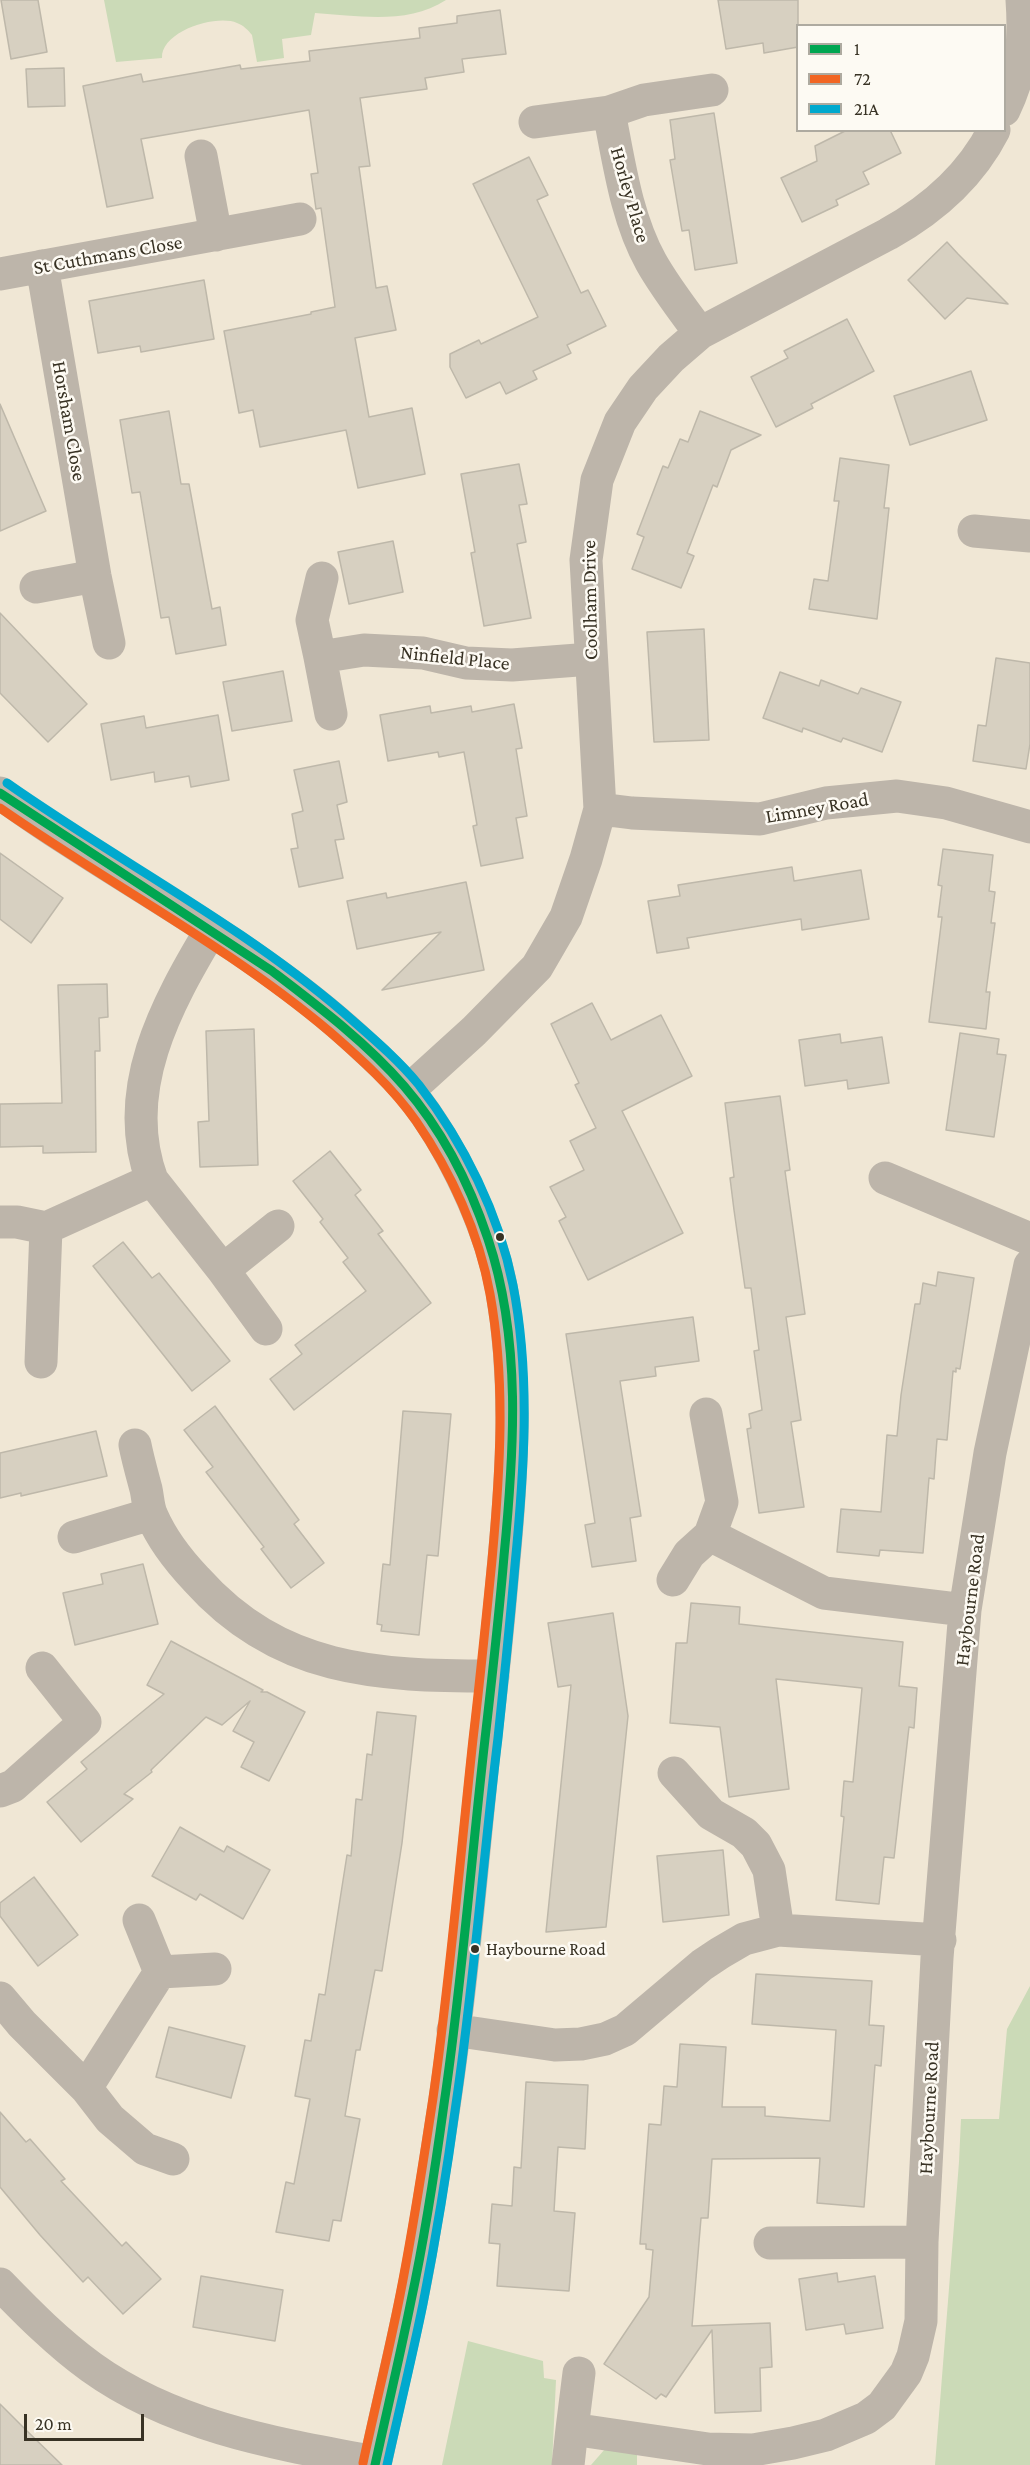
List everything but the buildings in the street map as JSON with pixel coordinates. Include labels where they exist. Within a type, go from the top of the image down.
[{"type":"street","points":[[1006,107],[1023,54],[1022,0]]},
{"type":"street","points":[[535,122],[609,112],[644,100],[712,90]]},
{"type":"street","name":"Horley Place","points":[[609,112],[621,172],[638,233],[665,286],[700,333]]},
{"type":"street","name":"Coolham Drive","points":[[408,1091],[474,1031],[537,967],[566,917],[586,860],[600,809],[586,560],[597,480],[610,443],[629,408],[643,388],[671,358],[700,333],[912,221],[959,182],[977,160],[993,132]]},
{"type":"street","points":[[201,156],[216,235]]},
{"type":"street","name":"St Cuthmans Close","points":[[0,274],[300,219]]},
{"type":"street","name":"Horsham Close","points":[[42,266],[95,576],[109,643]]},
{"type":"street","points":[[974,531],[1030,536]]},
{"type":"street","points":[[36,587],[95,576]]},
{"type":"street","points":[[322,578],[312,620],[331,714]]},
{"type":"street","name":"Ninfield Place","points":[[320,657],[364,650],[423,653],[466,663],[501,665],[591,659]]},
{"type":"street","points":[[0,793],[46,826],[211,930],[328,1013],[408,1091],[440,1134],[484,1230],[501,1285],[512,1367],[513,1424],[511,1492],[493,1676],[444,2103],[415,2280],[375,2464],[208,2426],[159,2405],[92,2368],[38,2323],[0,2284]]},
{"type":"street","name":"Limney Road","points":[[600,809],[632,813],[760,819],[826,803],[897,796],[946,803],[1030,827]]},
{"type":"street","points":[[211,930],[161,1024],[144,1081],[140,1131],[146,1165],[152,1180],[266,1329]]},
{"type":"street","points":[[885,1178],[1030,1239]]},
{"type":"street","points":[[0,1222],[17,1222],[46,1228],[152,1180]]},
{"type":"street","points":[[223,1270],[278,1226]]},
{"type":"street","points":[[41,1362],[46,1228]]},
{"type":"street","name":"Haybourne Road","points":[[572,2429],[708,2449],[753,2450],[826,2435],[866,2418],[882,2406],[906,2373],[913,2356],[921,2321],[922,2242],[940,1940],[965,1610],[990,1453],[1030,1265]]},
{"type":"street","points":[[673,1580],[689,1554],[710,1535],[722,1502],[706,1414]]},
{"type":"street","points":[[135,1445],[151,1515],[183,1565],[227,1612],[272,1640],[333,1663],[363,1670],[415,1676],[493,1676]]},
{"type":"street","points":[[74,1537],[151,1515]]},
{"type":"street","points":[[710,1535],[824,1593],[965,1610]]},
{"type":"street","points":[[0,1791],[13,1786],[85,1722],[42,1668]]},
{"type":"street","points":[[674,1773],[706,1809],[744,1833],[756,1845],[769,1870],[778,1930]]},
{"type":"street","points":[[139,1920],[160,1972]]},
{"type":"street","points":[[453,2030],[555,2045],[581,2044],[605,2039],[624,2030],[693,1972],[720,1953],[744,1939],[778,1930],[940,1940]]},
{"type":"street","points":[[160,1972],[215,1969]]},
{"type":"street","points":[[86,2088],[160,1972]]},
{"type":"street","points":[[0,1998],[22,2024],[86,2088],[110,2119],[145,2149],[173,2159]]},
{"type":"street","points":[[770,2243],[922,2242]]},
{"type":"street","points":[[568,2465],[579,2373]]},
{"type":"green space","points":[[104,0],[446,0],[431,8],[399,16],[366,17],[315,13],[311,35],[282,39],[284,58],[257,62],[252,35],[249,31],[237,23],[217,21],[204,23],[180,33],[164,48],[162,58],[116,62]]},
{"type":"green space","points":[[1030,1986],[1030,2465],[935,2465],[961,2119],[999,2119],[1007,2029]]},
{"type":"green space","points":[[468,2341],[543,2361],[544,2378],[556,2380],[552,2465],[442,2465]]},
{"type":"green space","points":[[637,2448],[637,2465],[591,2465],[605,2449]]},
{"type":"transit line","name":"21A","points":[[7,783],[263,950],[343,1012],[392,1056],[419,1085],[465,1155],[489,1206],[507,1258],[519,1320],[524,1390],[523,1460],[509,1630],[468,2013],[449,2154],[423,2304],[387,2465]]},
{"type":"transit line","name":"1","points":[[0,793],[272,971],[374,1054],[418,1103],[454,1159],[473,1198],[499,1277],[511,1357],[512,1437],[511,1477],[498,1625],[456,2013],[437,2153],[416,2277],[375,2465]]},
{"type":"transit line","name":"72","points":[[0,808],[251,971],[330,1032],[365,1063],[407,1109],[441,1161],[471,1226],[485,1271],[495,1327],[500,1394],[495,1527],[485,1627],[450,1964],[433,2098],[405,2271],[363,2463]]},
{"type":"place","name":"Haybourne Road","points":[[475,1949]]}]
